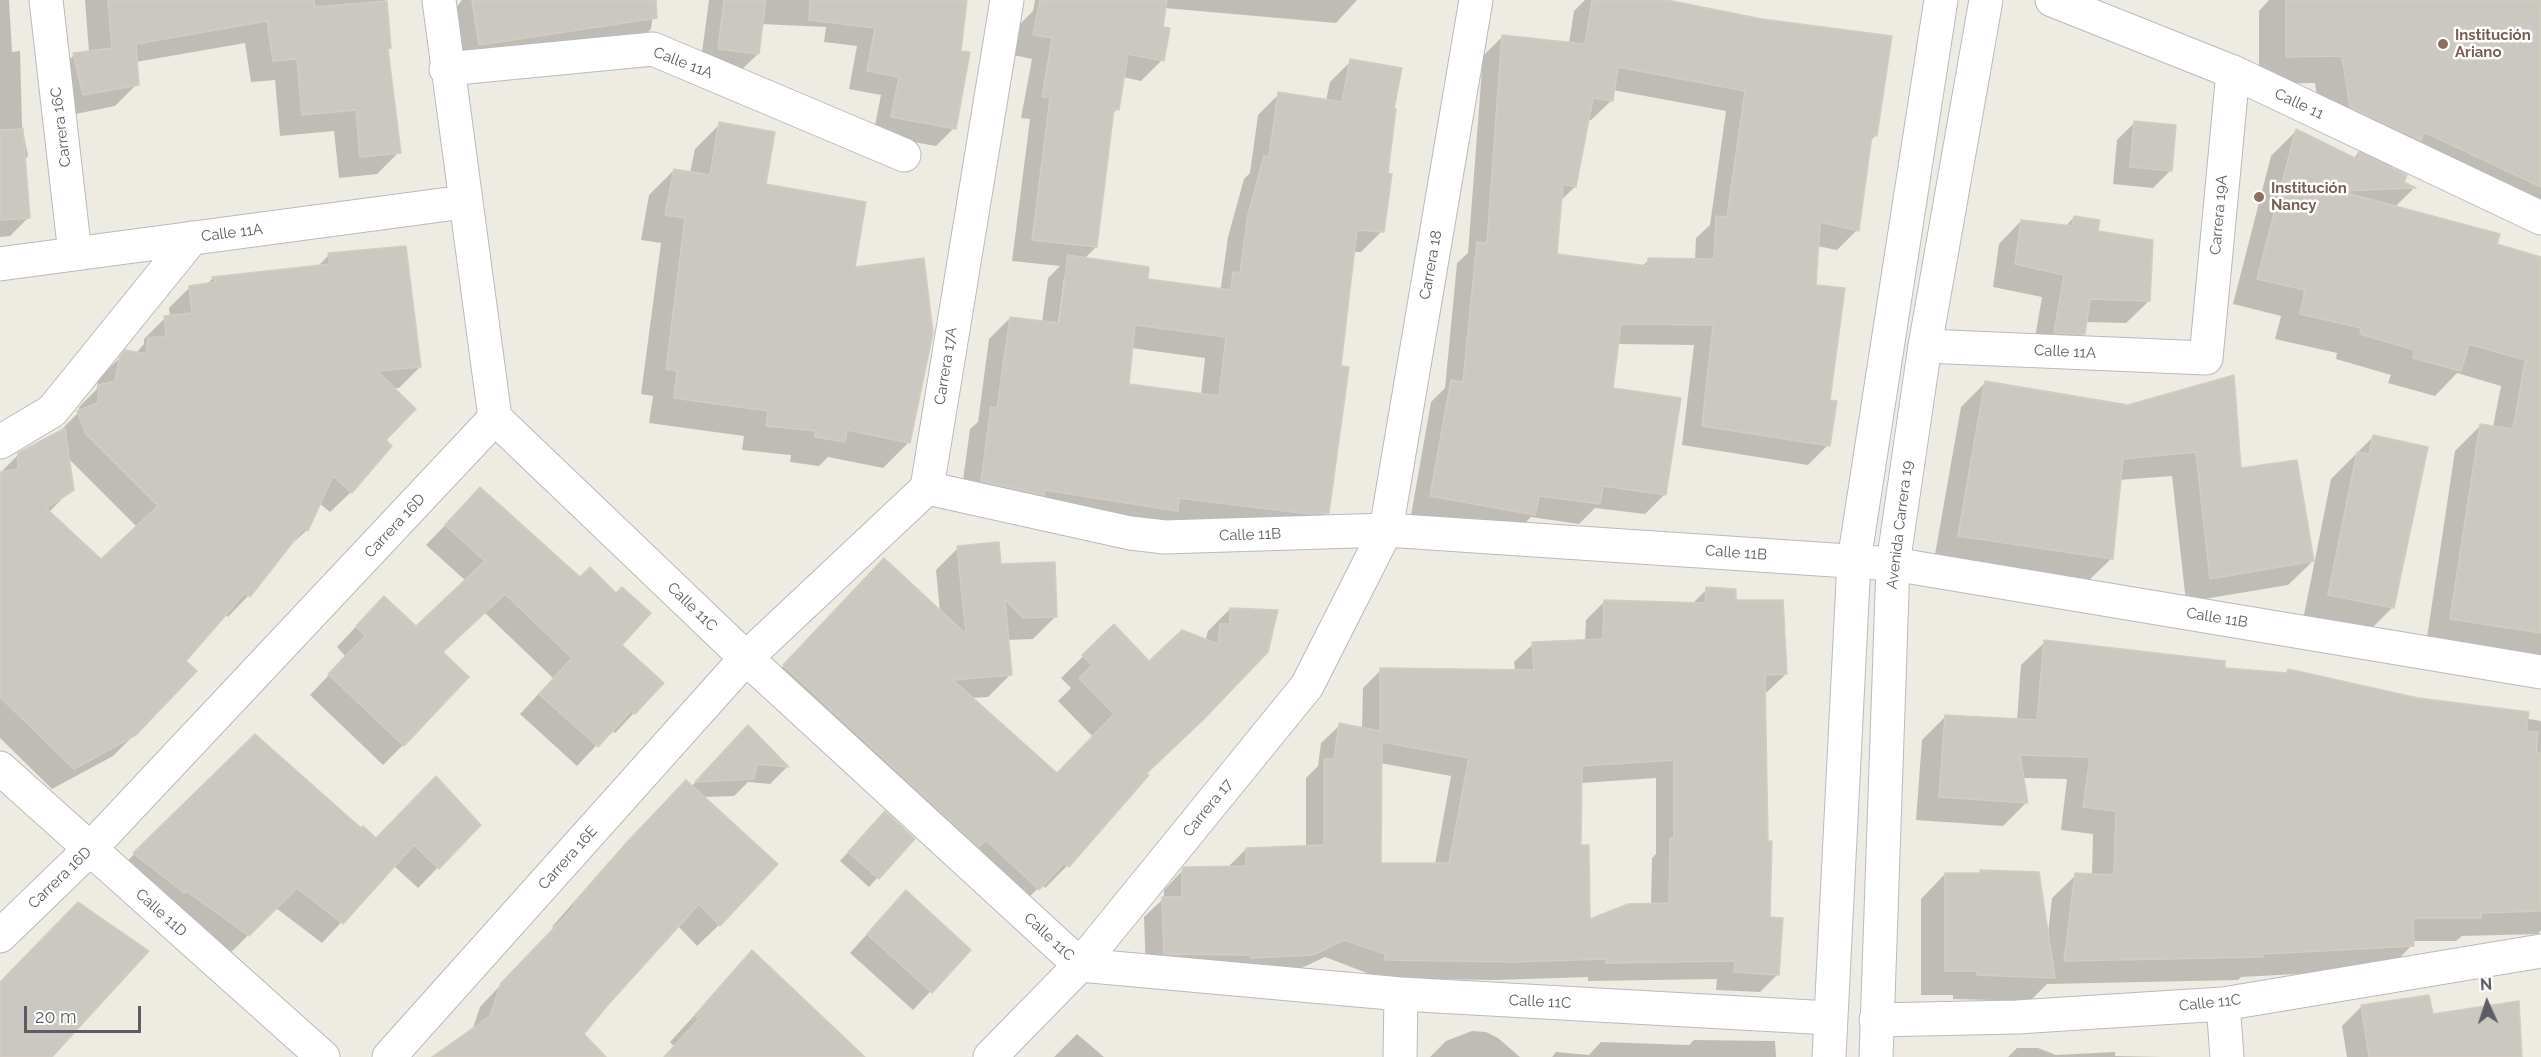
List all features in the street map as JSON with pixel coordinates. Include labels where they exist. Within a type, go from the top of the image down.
[{"type":"street","name":"Carrera 16C","points":[[46,0],[75,254]]},
{"type":"street","points":[[439,0],[446,69],[495,418]]},
{"type":"street","name":"Carrera 17A","points":[[927,488],[1007,0]]},
{"type":"street","name":"Carrera 18","points":[[1386,530],[1476,0]]},
{"type":"street","points":[[1829,1057],[1854,561],[1941,0]]},
{"type":"street","name":"Avenida Carrera 19","points":[[1876,1057],[1893,564],[1925,346],[1986,0]]},
{"type":"street","name":"Calle 11","points":[[2052,0],[2233,72],[2541,218]]},
{"type":"street","name":"Calle 11A","points":[[446,69],[653,49],[904,155]]},
{"type":"street","name":"Carrera 19A","points":[[2206,358],[2233,72]]},
{"type":"street","name":"Calle 11A","points":[[0,264],[464,202]]},
{"type":"street","points":[[0,442],[52,411],[192,238]]},
{"type":"street","name":"Calle 11A","points":[[1925,346],[2206,358]]},
{"type":"street","name":"Calle 11C","points":[[495,418],[746,658],[1080,965],[1401,994],[1830,1018]]},
{"type":"street","name":"Carrera 16D","points":[[0,936],[89,850],[495,418]]},
{"type":"street","points":[[746,658],[927,488]]},
{"type":"street","name":"Calle 11B","points":[[927,488],[1130,533],[1166,537],[1386,530],[1893,564],[2541,672]]},
{"type":"street","name":"Carrera 17","points":[[990,1057],[1080,965],[1307,686],[1386,530]]},
{"type":"street","name":"Carrera 16E","points":[[389,1057],[746,658]]},
{"type":"street","name":"Calle 11D","points":[[0,768],[323,1057]]},
{"type":"street","name":"Calle 11C","points":[[1876,1020],[2017,1017],[2223,1004],[2541,951]]},
{"type":"street","points":[[1400,1057],[1401,994]]},
{"type":"street","points":[[2223,1004],[2227,1057]]},
{"type":"building","points":[[108,0],[314,0],[314,7],[387,1],[391,48],[388,49],[401,153],[360,157],[356,110],[302,115],[297,59],[273,61],[267,21],[136,44],[139,85],[83,95],[73,53],[112,48]]},
{"type":"building","points":[[472,0],[656,0],[657,18],[479,45]]},
{"type":"building","points":[[724,0],[766,0],[759,54],[718,49]]},
{"type":"building","points":[[810,0],[967,0],[961,51],[970,52],[956,129],[891,117],[899,77],[867,71],[875,28],[809,20]]},
{"type":"building","points":[[1040,0],[1167,0],[1163,27],[1170,28],[1164,61],[1128,54],[1119,110],[1114,109],[1097,247],[1032,240],[1050,98],[1042,97],[1052,38],[1033,35]]},
{"type":"building","points":[[1592,0],[1667,0],[1762,19],[1892,36],[1877,136],[1872,135],[1859,231],[1820,222],[1816,285],[1845,288],[1830,400],[1837,401],[1830,446],[1702,426],[1713,325],[1621,324],[1613,388],[1681,398],[1666,495],[1603,486],[1600,504],[1539,496],[1535,515],[1430,496],[1451,380],[1463,382],[1477,242],[1487,243],[1502,35],[1585,44]],"holes":[[[1618,67],[1745,91],[1727,217],[1716,216],[1714,259],[1648,258],[1648,266],[1557,254],[1563,184],[1576,187],[1593,98],[1613,101]]]},
{"type":"building","points":[[2286,0],[2541,0],[2541,187],[2424,132],[2421,140],[2350,107],[2342,56],[2286,57]]},
{"type":"building","points":[[1350,59],[1402,68],[1394,109],[1396,109],[1388,173],[1392,174],[1384,232],[1357,230],[1341,366],[1349,367],[1329,513],[1310,514],[1179,498],[1178,511],[1044,490],[1044,495],[981,481],[991,407],[997,408],[1010,317],[1059,323],[1068,255],[1149,267],[1148,279],[1231,290],[1233,272],[1240,273],[1248,215],[1264,156],[1269,157],[1278,92],[1342,102]],"holes":[[[1135,325],[1226,337],[1219,396],[1129,384]]]},
{"type":"building","points":[[2134,121],[2176,125],[2172,171],[2130,167]]},
{"type":"building","points":[[719,122],[775,132],[766,184],[866,202],[855,267],[924,258],[933,333],[910,443],[847,430],[845,442],[815,437],[816,431],[766,426],[768,411],[674,398],[677,371],[666,369],[685,218],[665,215],[674,169],[710,175]]},
{"type":"building","points":[[23,129],[30,218],[0,220],[0,130]]},
{"type":"building","points":[[2296,129],[2359,160],[2358,152],[2407,175],[2404,182],[2416,188],[2339,191],[2500,234],[2497,244],[2541,257],[2541,633],[2450,619],[2480,424],[2513,429],[2525,362],[2531,362],[2469,344],[2461,371],[2413,358],[2415,350],[2360,334],[2361,328],[2300,314],[2305,290],[2257,279]]},
{"type":"building","points":[[2074,216],[2100,220],[2098,231],[2153,240],[2150,301],[2090,299],[2085,334],[2054,333],[2064,275],[2015,264],[2021,220],[2072,226]]},
{"type":"building","points":[[406,246],[421,367],[377,371],[416,409],[386,440],[392,446],[352,493],[333,476],[308,531],[304,528],[250,597],[245,593],[186,661],[197,671],[136,735],[74,769],[0,697],[0,472],[18,469],[18,453],[65,428],[74,490],[46,508],[101,559],[158,506],[86,434],[77,411],[98,403],[99,385],[115,381],[119,358],[125,350],[146,354],[148,338],[166,336],[164,316],[192,313],[189,286],[216,282],[212,277],[330,264],[328,253]]},
{"type":"building","points":[[2234,375],[2241,468],[2297,460],[2314,561],[2210,579],[2196,452],[2123,459],[2113,559],[1958,536],[1985,381],[2128,405]]},
{"type":"building","points":[[2373,435],[2428,447],[2394,608],[2328,595],[2357,452],[2369,454]]},
{"type":"building","points":[[480,487],[580,577],[590,567],[616,593],[622,587],[651,613],[622,645],[664,683],[635,714],[631,711],[598,747],[539,694],[572,658],[505,594],[443,652],[469,677],[404,746],[328,674],[365,636],[356,626],[384,596],[416,626],[485,561],[445,525]]},
{"type":"building","points":[[999,542],[1001,564],[1055,562],[1057,617],[1023,618],[1005,599],[1012,675],[953,680],[1057,773],[1114,714],[1079,678],[1092,665],[1082,655],[1114,624],[1149,661],[1182,630],[1218,644],[1220,624],[1230,624],[1230,608],[1278,610],[1268,652],[1203,720],[1147,773],[1149,775],[1069,867],[1064,863],[1039,890],[986,840],[979,847],[783,665],[884,558],[966,634],[957,546]]},
{"type":"building","points":[[1706,587],[1736,589],[1736,600],[1783,600],[1787,674],[1765,675],[1768,841],[1772,841],[1770,917],[1783,918],[1779,975],[1734,972],[1735,961],[1606,963],[1606,959],[1513,962],[1385,960],[1385,954],[1344,940],[1313,955],[1251,958],[1251,955],[1164,954],[1162,897],[1182,897],[1184,867],[1246,866],[1246,848],[1324,845],[1324,759],[1334,759],[1339,723],[1380,731],[1380,668],[1534,670],[1532,642],[1603,639],[1604,600],[1705,603]],"holes":[[[1382,742],[1469,758],[1449,863],[1381,863]],[[1674,760],[1674,838],[1670,838],[1669,903],[1628,904],[1590,919],[1589,845],[1581,845],[1582,766]]]},
{"type":"building","points":[[2044,640],[2225,661],[2225,668],[2287,673],[2288,669],[2418,698],[2529,712],[2526,731],[2538,732],[2536,753],[2541,753],[2541,911],[2481,913],[2481,918],[2413,918],[2414,946],[2263,954],[2263,957],[2064,961],[2075,873],[2114,875],[2116,811],[2083,807],[2090,757],[2020,755],[2028,803],[1939,797],[1945,715],[2037,720]]},
{"type":"building","points":[[748,725],[789,767],[757,764],[754,779],[695,782]]},
{"type":"building","points":[[255,734],[361,828],[363,826],[376,838],[436,776],[481,825],[439,869],[414,845],[343,924],[297,888],[249,936],[186,891],[184,893],[133,853]]},
{"type":"building","points":[[686,780],[778,864],[720,926],[699,904],[607,1006],[584,1034],[606,1057],[432,1057],[490,1016],[501,983],[575,906],[573,904],[628,841]]},
{"type":"building","points":[[885,811],[915,839],[879,879],[848,852]]},
{"type":"building","points":[[1980,870],[2039,872],[2055,978],[1977,975],[1977,971],[1945,971],[1945,873],[1980,873]]},
{"type":"building","points":[[906,890],[971,950],[932,993],[867,934]]},
{"type":"building","points":[[78,902],[149,951],[52,1057],[0,1057],[0,982]]},
{"type":"building","points":[[752,950],[865,1057],[664,1057],[699,1019],[695,1015]]},
{"type":"building","points":[[2429,995],[2433,1014],[2519,1001],[2522,1057],[2369,1057],[2361,1005]]},
{"type":"place","name":"Institución Ariano","points":[[2443,44]]},
{"type":"place","name":"Institución Nancy","points":[[2259,197]]}]
